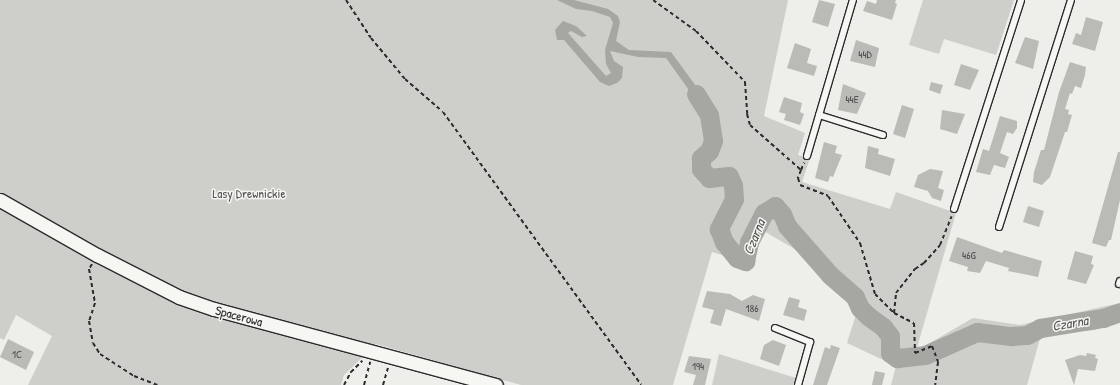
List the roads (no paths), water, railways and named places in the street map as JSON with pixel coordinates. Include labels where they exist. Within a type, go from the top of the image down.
[{"type":"street","name":"Spacerowa","points":[[0,200],[155,286],[214,309],[496,385]]},
{"type":"lane","points":[[807,156],[853,0]]},
{"type":"lane","points":[[954,209],[1021,0]]},
{"type":"lane","points":[[999,227],[1071,0]]},
{"type":"lane","points":[[819,115],[883,135]]},
{"type":"lane","points":[[775,328],[810,342],[798,385]]},
{"type":"waterway","name":"Czarna","points":[[696,94],[709,115],[713,141],[709,151],[701,158],[701,169],[709,178],[729,176],[733,185],[734,199],[719,229],[724,242],[737,258],[745,261],[749,242],[764,213],[775,206],[782,214],[787,226],[830,275],[855,297],[860,308],[868,316],[883,327],[890,336],[890,353],[897,358],[925,355],[977,332],[1011,336],[1027,335],[1040,328],[1103,318],[1120,312]]},
{"type":"park label","name":"Lasy Drewnickie","points":[[249,193]]}]
